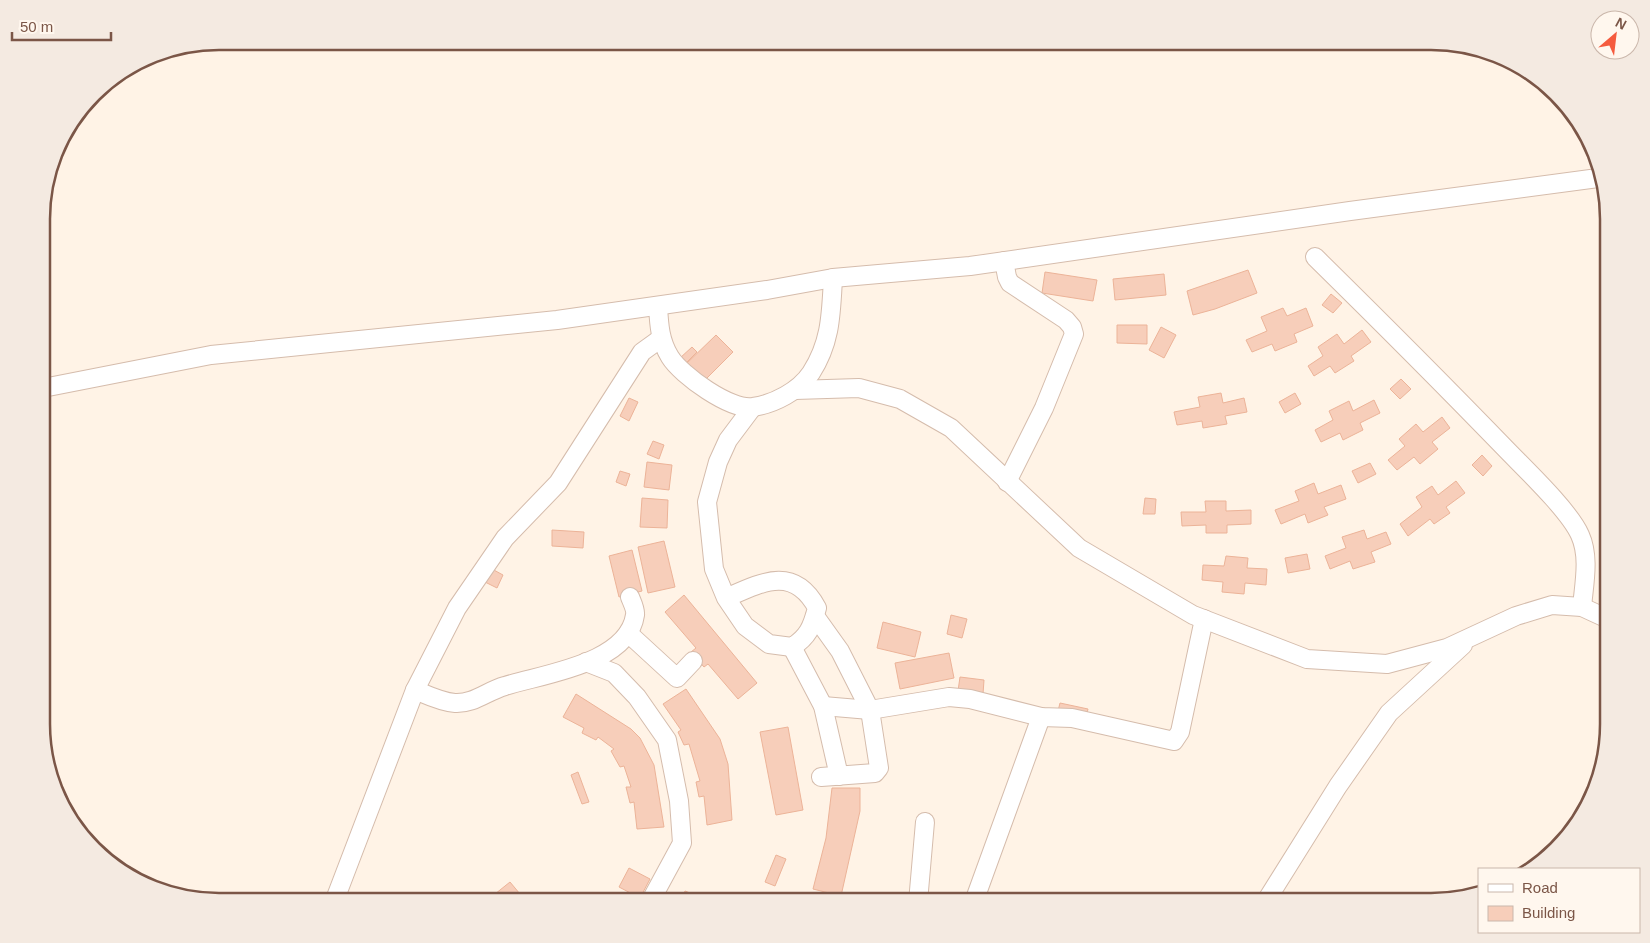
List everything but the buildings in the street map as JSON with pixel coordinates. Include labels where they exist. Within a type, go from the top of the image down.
[{"type":"street","points":[[50,387],[211,356],[557,320],[767,290],[833,278],[1004,261],[1595,178]]},
{"type":"street","points":[[1314,257],[1410,351],[1525,469],[1567,516],[1581,536],[1585,558],[1582,607]]},
{"type":"street","points":[[1004,261],[1010,283],[1066,320],[1072,326],[1074,334],[1044,408],[1007,482]]},
{"type":"street","points":[[795,390],[810,375],[830,328],[833,278]]},
{"type":"street","points":[[658,306],[660,339],[671,359],[688,377],[735,404],[752,408]]},
{"type":"street","points":[[337,893],[415,690],[457,608],[505,538],[558,483],[642,352],[660,339]]},
{"type":"street","points":[[726,598],[759,584],[779,579],[796,584],[809,594],[817,608],[812,628],[804,639],[792,647],[769,644],[745,626],[726,598],[714,569],[707,502],[718,462],[728,440],[752,408],[795,390],[859,388],[900,399],[951,428],[1080,548],[1204,620],[1307,659],[1387,664],[1447,648],[1516,616],[1552,605],[1582,607],[1600,615]]},
{"type":"street","points":[[415,690],[454,703],[474,700],[503,686],[551,675],[586,662],[609,651],[628,633],[636,614],[630,597]]},
{"type":"street","points":[[792,647],[823,706],[830,776],[878,771],[870,710],[840,651],[815,616]]},
{"type":"street","points":[[823,706],[870,710],[949,697],[970,699],[1041,717],[1072,718],[1174,741],[1180,732],[1204,620]]},
{"type":"street","points":[[628,633],[677,678],[693,661]]},
{"type":"street","points":[[1271,893],[1338,786],[1389,713],[1473,636]]},
{"type":"street","points":[[586,662],[614,673],[637,697],[667,740],[679,801],[682,843],[655,893]]},
{"type":"street","points":[[977,893],[1041,717]]},
{"type":"street","points":[[919,893],[925,822]]}]
